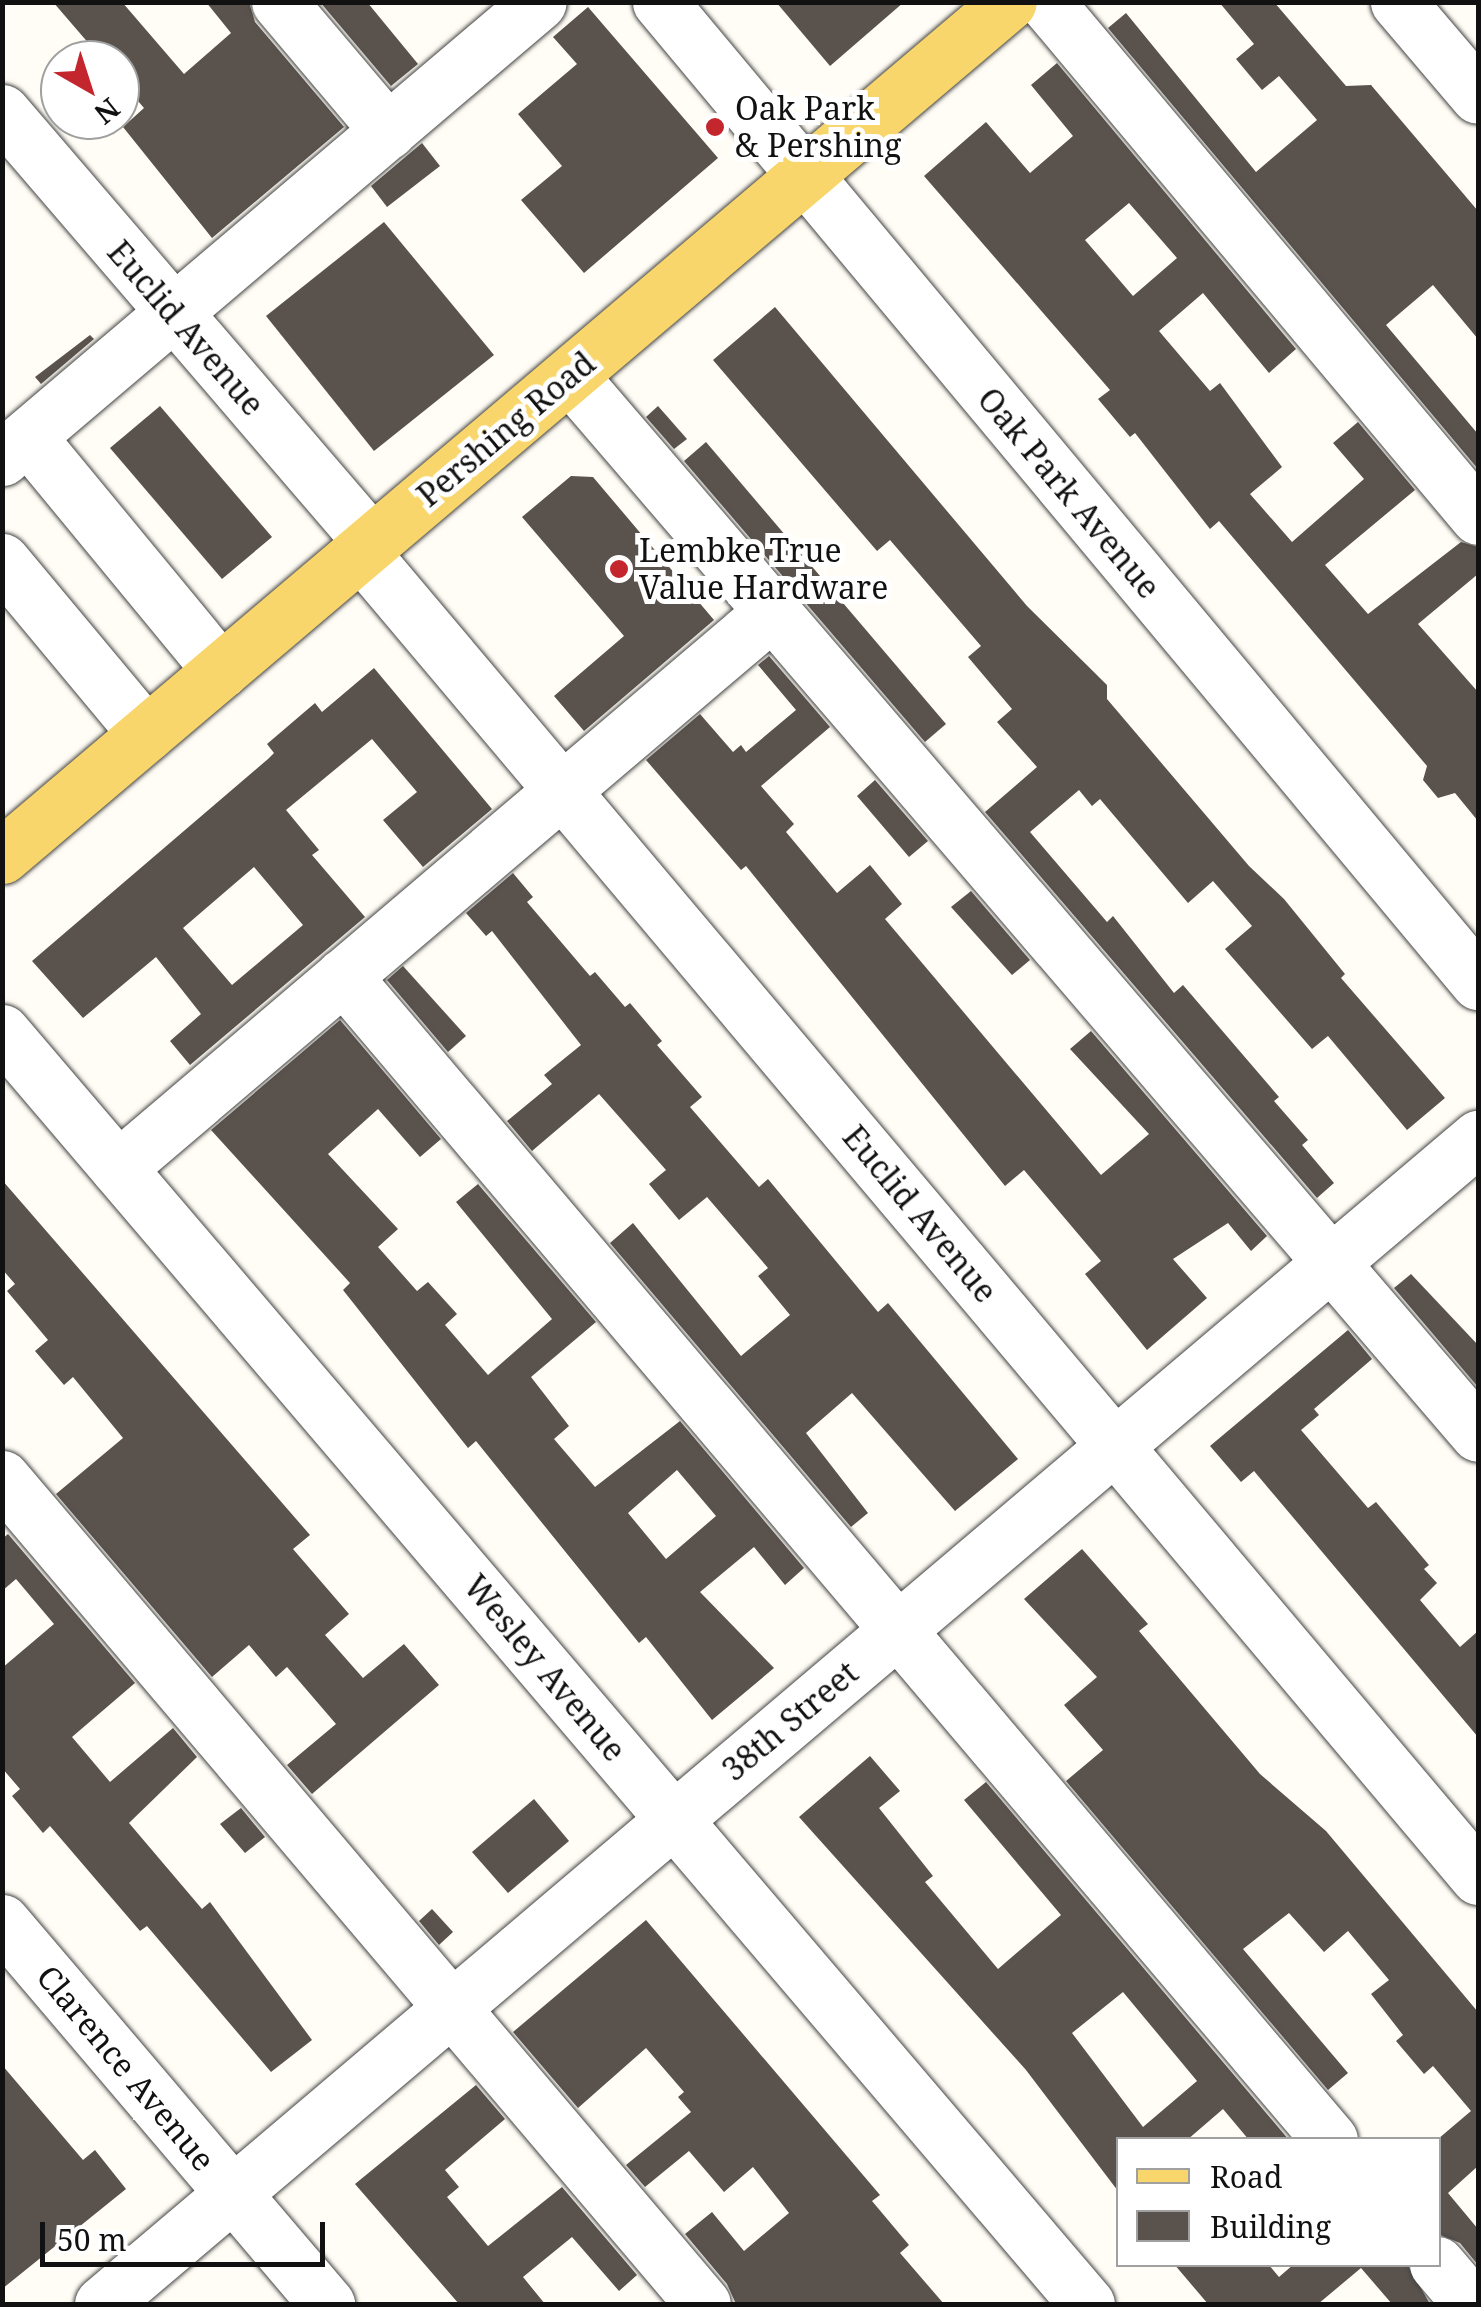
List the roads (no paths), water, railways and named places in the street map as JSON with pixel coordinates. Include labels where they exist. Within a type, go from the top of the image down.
[{"type":"main road","name":"Pershing Road","points":[[2,856],[1009,2]]},
{"type":"street","points":[[280,2],[388,131]]},
{"type":"street","points":[[220,671],[15,447],[539,2]]},
{"type":"street","name":"Oak Park Avenue","points":[[660,2],[1478,982]]},
{"type":"street","points":[[1046,2],[1478,516]]},
{"type":"street","points":[[1398,2],[1478,96]]},
{"type":"street","name":"Euclid Avenue","points":[[2,112],[173,313],[562,790],[1478,1876]]},
{"type":"street","points":[[570,376],[1478,1434]]},
{"type":"street","points":[[2,561],[146,734]]},
{"type":"street","points":[[118,1168],[774,610]]},
{"type":"street","points":[[344,976],[1327,2137]]},
{"type":"street","name":"Wesley Avenue","points":[[2,1032],[1087,2304]]},
{"type":"street","name":"38th Street","points":[[102,2304],[1478,1138]]},
{"type":"street","points":[[2,1478],[703,2304]]},
{"type":"street","name":"Clarence Avenue","points":[[2,1922],[327,2304]]},
{"type":"street","points":[[1440,2267],[1472,2304]]},
{"type":"place","name":"Oak Park & Pershing","points":[[715,127]]},
{"type":"place","name":"Lembke True Value Hardware","points":[[619,569]]}]
